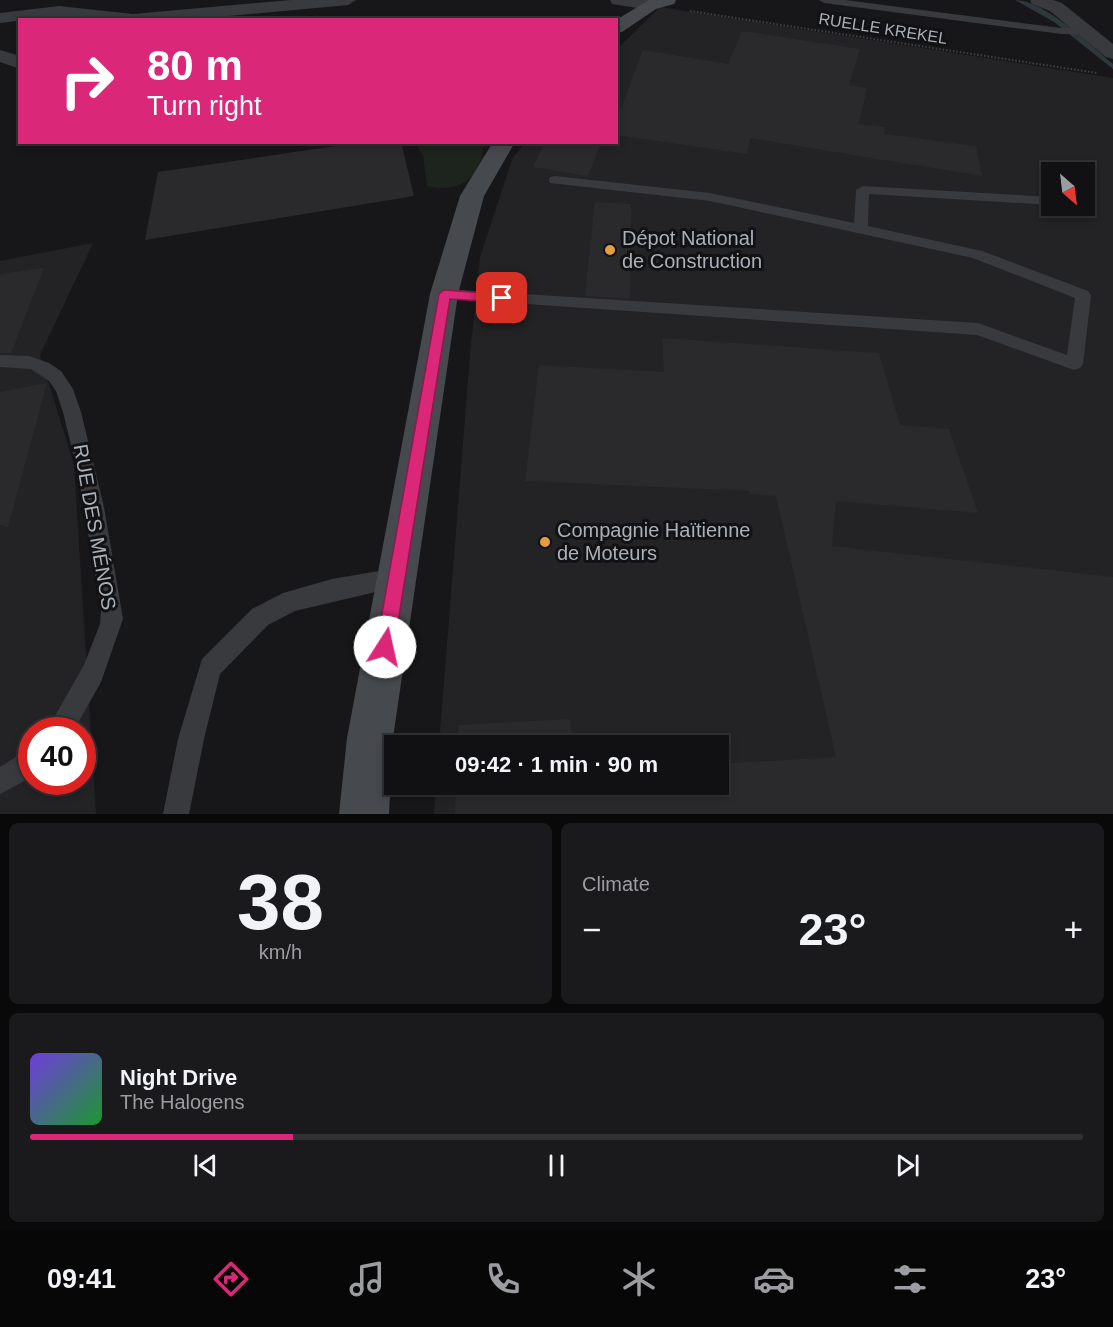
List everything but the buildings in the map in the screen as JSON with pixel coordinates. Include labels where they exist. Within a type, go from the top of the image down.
[{"type":"street","points":[[146,18],[348,0]]},
{"type":"street","points":[[618,0],[650,5]]},
{"type":"street","points":[[618,27],[650,5],[668,0]]},
{"type":"street","points":[[1038,0],[1056,7],[1082,31],[1113,53]]},
{"type":"street","points":[[0,18],[59,10],[106,18]]},
{"type":"street","points":[[0,55],[18,49]]},
{"type":"street","points":[[0,55],[18,62]]},
{"type":"street","points":[[364,814],[370,738],[444,294],[472,196],[503,144]]},
{"type":"lane","points":[[824,0],[1062,31],[1082,31]]},
{"type":"lane","points":[[444,294],[978,328],[1074,364],[1083,295],[977,254],[710,197],[555,180]]},
{"type":"lane","points":[[861,228],[863,190],[1041,200]]},
{"type":"lane","name":"RUE DES MÉNOS","points":[[0,361],[25,360],[42,366],[57,377],[65,392],[78,432],[98,525],[112,619],[85,692],[69,717]]},
{"type":"lane","points":[[176,814],[191,739],[210,667],[260,617],[291,601],[332,590],[397,578]]},
{"type":"lane","points":[[0,781],[18,771]]},
{"type":"path","name":"RUELLE KREKEL","points":[[650,5],[1101,74]]},
{"type":"shaded area","points":[[660,7],[1113,78],[1113,782],[742,814],[434,814],[435,795],[729,795],[729,735],[440,735],[480,257],[513,157],[524,144],[618,144],[618,48]]},
{"type":"shaded area","points":[[416,144],[489,144],[483,148],[481,159],[472,176],[457,186],[448,188],[427,186],[423,156]]},
{"type":"shaded area","points":[[93,243],[40,355],[74,465],[90,717],[18,717],[18,795],[95,795],[96,814],[0,814],[0,261]]},
{"type":"waterway","points":[[1018,0],[1056,21],[1113,67]]},
{"type":"place","name":"Dépot National de Construction","points":[[610,250]]},
{"type":"place","name":"Compagnie Haïtienne de Moteurs","points":[[545,542]]},
{"type":"route","points":[[385,647],[444,294],[502,298]]}]
